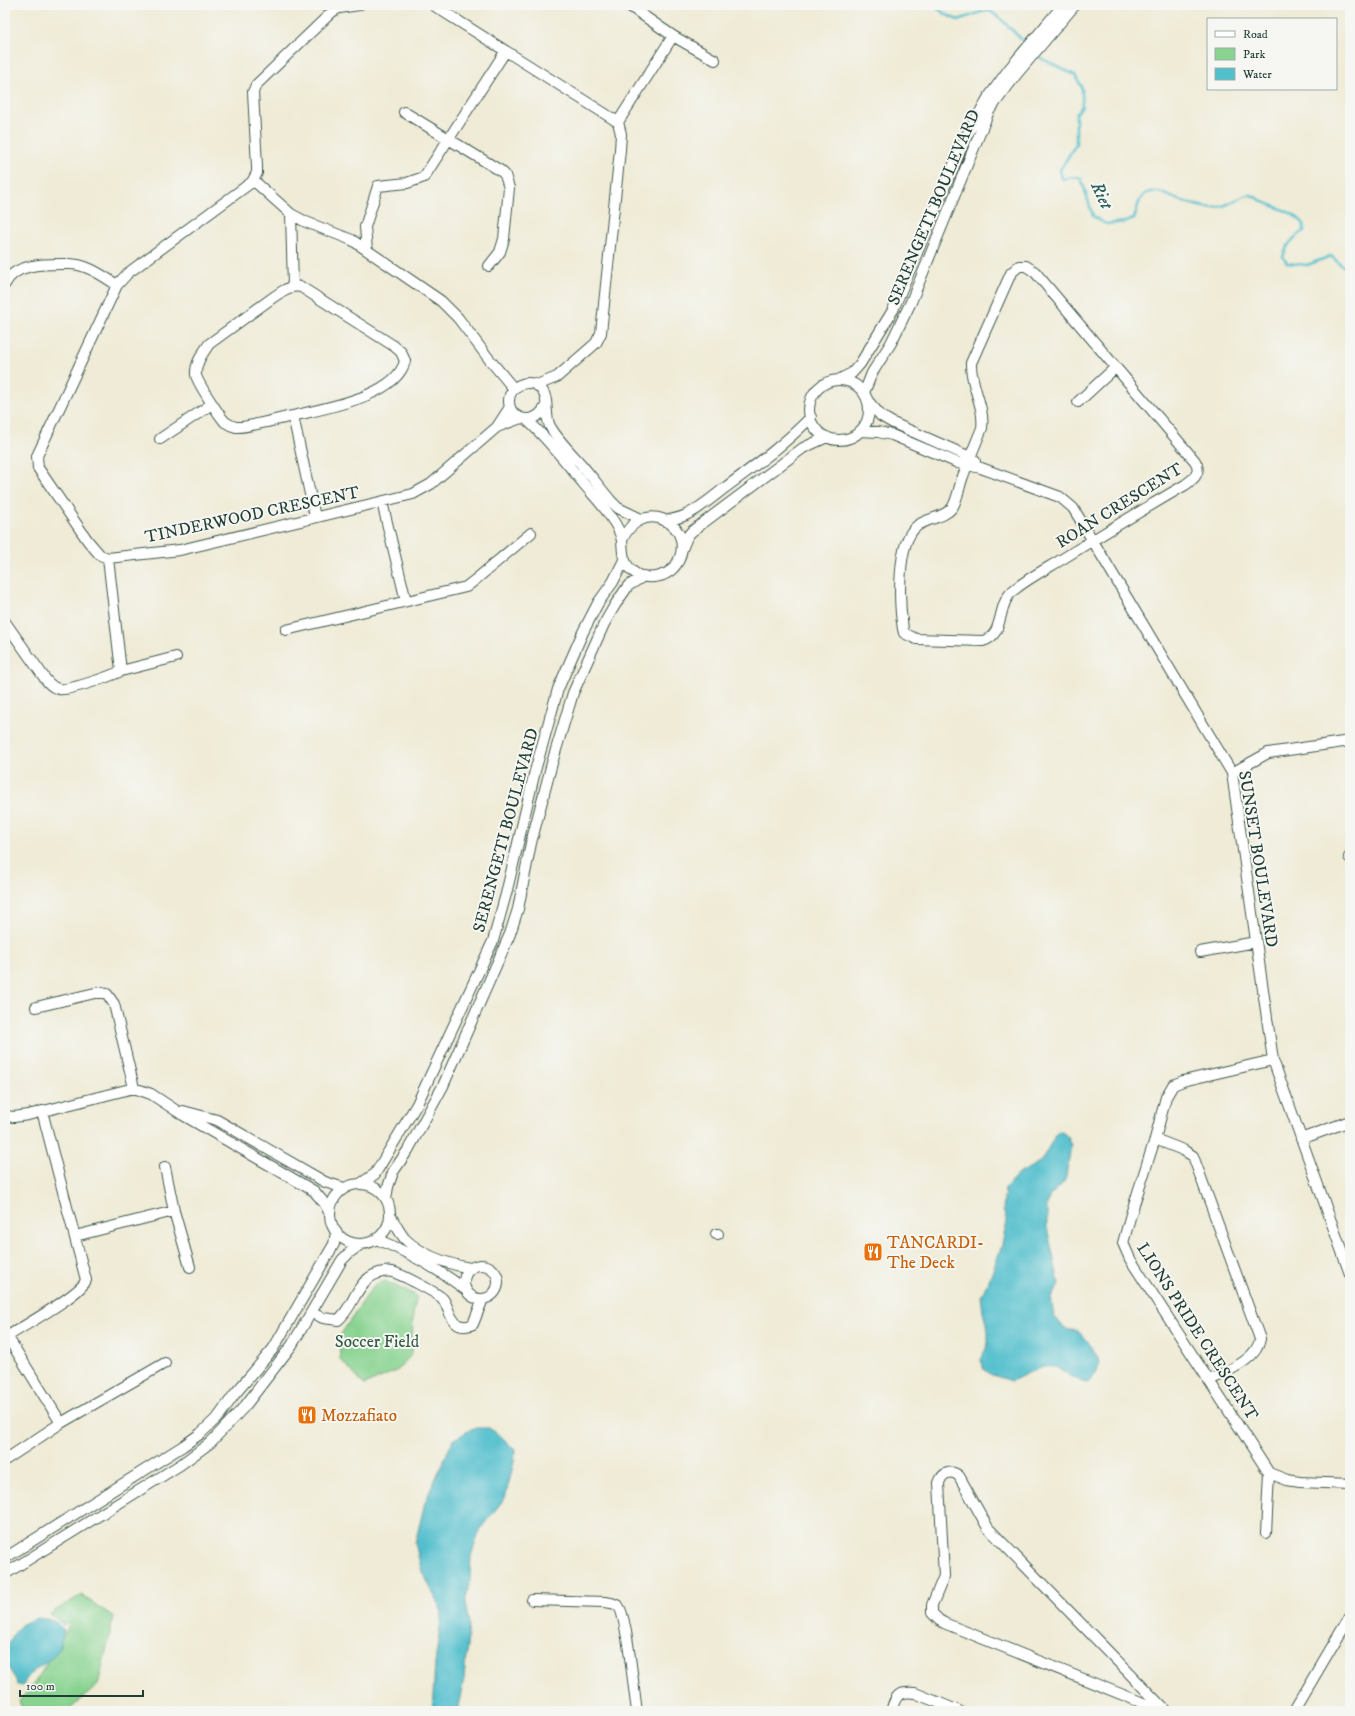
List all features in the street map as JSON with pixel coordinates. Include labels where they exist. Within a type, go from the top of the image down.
[{"type":"street","points":[[121,671],[108,558],[100,555],[88,541],[40,472],[38,468],[37,456],[117,285],[128,273],[253,180],[257,173],[253,92],[256,85],[329,8],[358,5]]},
{"type":"street","points":[[433,5],[618,122],[621,134],[620,150],[601,333],[596,343],[557,378],[537,385]]},
{"type":"street","points":[[628,5],[673,36],[715,60]]},
{"type":"street","name":"SERENGETI BOULEVARD","points":[[866,397],[872,373],[891,344],[912,302],[989,111],[1012,72],[1063,5]]},
{"type":"street","name":"SERENGETI BOULEVARD","points":[[840,380],[852,373],[860,364],[893,310],[967,135],[988,98],[1075,5]]},
{"type":"street","points":[[618,122],[673,36]]},
{"type":"street","points":[[367,250],[365,227],[378,186],[407,183],[424,177],[506,52]]},
{"type":"street","points":[[404,112],[500,171],[507,180],[509,188],[503,247],[489,266]]},
{"type":"street","points":[[253,180],[291,214],[306,222],[352,240],[441,301],[458,318],[514,389]]},
{"type":"street","points":[[291,214],[293,286]]},
{"type":"street","points":[[352,240],[365,227]]},
{"type":"street","points":[[6,280],[14,271],[25,267],[76,264],[100,273],[117,285]]},
{"type":"street","name":"ROAN CRESCENT","points":[[1019,266],[1026,266],[1035,272],[1116,367],[1195,461],[1198,468],[1197,474],[1193,479],[1092,540],[1010,593],[1002,609],[996,633],[989,639],[984,641],[916,639],[909,637],[904,633],[901,621],[900,575],[903,554],[914,528],[948,512],[953,506],[968,461],[982,428],[983,419],[972,379],[971,363],[1011,273],[1019,266]]},
{"type":"street","points":[[293,286],[301,287],[394,346],[401,352],[405,361],[401,371],[374,393],[293,416],[235,427],[225,422],[212,404],[197,378],[196,368],[201,355],[209,344],[275,296],[293,286]]},
{"type":"street","points":[[1078,402],[1116,367]]},
{"type":"street","points":[[524,419],[538,416],[546,404],[557,378]]},
{"type":"street","points":[[866,397],[870,411],[868,420],[860,431],[847,439],[837,440],[827,437],[818,431],[811,417],[810,402],[814,393],[821,385],[831,381],[840,380],[854,384],[866,397],[884,419],[932,440],[968,461]]},
{"type":"street","points":[[641,519],[626,513],[614,504],[574,464],[542,434],[524,419],[515,414],[510,408],[510,396],[514,389],[521,384],[526,383],[537,385],[542,389],[550,427],[574,464],[610,516],[620,532],[624,560],[630,569],[639,575],[644,576],[659,577],[668,573],[680,558],[687,537],[691,532],[803,448],[827,437]]},
{"type":"street","points":[[160,439],[212,404]]},
{"type":"street","name":"TINDERWOOD CRESCENT","points":[[108,558],[180,550],[413,494],[424,489],[497,427],[510,408]]},
{"type":"street","points":[[293,416],[315,517]]},
{"type":"street","points":[[665,521],[677,519],[702,505],[775,451],[794,435],[811,417]]},
{"type":"street","name":"TINDERWOOD CRESCENT","points":[[497,427],[524,419]]},
{"type":"street","points":[[860,431],[878,432],[892,435],[928,450],[968,461]]},
{"type":"street","points":[[928,450],[932,440]]},
{"type":"street","name":"SUNSET BOULEVARD","points":[[968,461],[980,468],[1060,497],[1073,508],[1232,773],[1272,1060],[1350,1274]]},
{"type":"street","points":[[382,502],[406,601]]},
{"type":"street","points":[[622,540],[626,531],[634,523],[641,519],[652,517],[665,521],[676,530],[682,549]]},
{"type":"street","points":[[286,630],[466,587],[530,533]]},
{"type":"street","name":"SERENGETI BOULEVARD","points":[[360,1184],[375,1174],[417,1104],[493,941],[506,894],[535,771],[558,688],[583,632],[598,603],[613,582],[624,560]]},
{"type":"street","name":"SERENGETI BOULEVARD","points":[[386,1199],[393,1172],[412,1143],[442,1086],[510,934],[518,909],[531,843],[552,763],[573,692],[580,675],[604,624],[620,596],[628,586],[644,576]]},
{"type":"street","points":[[5,622],[8,633],[47,681],[52,686],[60,690],[109,677],[121,671],[176,657]]},
{"type":"street","points":[[1232,773],[1268,753],[1350,741]]},
{"type":"street","points":[[1200,952],[1256,942]]},
{"type":"street","points":[[36,1007],[99,992],[108,994],[114,1004],[134,1088]]},
{"type":"street","name":"LIONS PRIDE CRESCENT","points":[[1269,1473],[1130,1259],[1123,1243],[1155,1139],[1166,1097],[1173,1085],[1183,1081],[1272,1060]]},
{"type":"street","points":[[5,1116],[14,1117],[42,1111],[134,1088],[151,1094],[175,1110],[314,1191],[325,1204],[330,1214]]},
{"type":"street","points":[[175,1110],[209,1117],[255,1141],[325,1182],[344,1188]]},
{"type":"street","points":[[42,1111],[76,1236],[85,1273],[85,1284],[74,1294],[6,1337],[61,1423]]},
{"type":"street","points":[[1301,1139],[1350,1121]]},
{"type":"street","points":[[221,1137],[228,1126]]},
{"type":"street","points":[[1155,1139],[1183,1150],[1193,1156],[1260,1339],[1259,1346],[1253,1353],[1242,1362],[1210,1380]]},
{"type":"street","points":[[248,1152],[255,1141]]},
{"type":"street","points":[[165,1167],[174,1211],[190,1267]]},
{"type":"street","points":[[360,1184],[370,1186],[378,1190],[386,1199],[389,1206],[390,1215],[388,1225],[383,1233],[376,1239],[361,1244],[347,1242],[336,1232],[333,1227],[330,1207],[334,1197],[344,1188],[351,1185],[360,1184]]},
{"type":"street","points":[[76,1236],[174,1211]]},
{"type":"street","points":[[390,1215],[401,1234],[413,1245],[441,1260],[456,1266],[470,1268]]},
{"type":"street","points":[[5,1558],[183,1446],[200,1434],[219,1416],[234,1394],[273,1348],[334,1244],[336,1232]]},
{"type":"street","points":[[376,1239],[405,1251],[448,1277],[466,1290],[471,1296],[483,1299],[494,1294],[497,1289],[499,1278],[497,1273],[494,1269],[484,1264],[478,1264],[470,1268],[465,1274],[464,1280],[466,1290]]},
{"type":"street","points":[[5,1574],[180,1465],[210,1443],[245,1406],[278,1366],[312,1313],[342,1260],[349,1252],[361,1244]]},
{"type":"street","points":[[312,1313],[330,1320],[338,1320],[345,1313],[364,1282],[376,1274],[386,1272],[392,1272],[401,1276],[442,1298],[454,1322],[458,1325],[466,1326],[473,1324],[483,1299]]},
{"type":"street","points":[[5,1460],[61,1423],[165,1363]]},
{"type":"street","points":[[1163,1711],[944,1623],[935,1617],[932,1613],[932,1605],[944,1576],[939,1483],[940,1478],[944,1474],[949,1472],[955,1473],[959,1476],[988,1528],[1166,1711]]},
{"type":"street","points":[[1266,1533],[1269,1473],[1287,1480],[1300,1482],[1350,1484]]},
{"type":"street","points":[[532,1600],[605,1602],[613,1603],[619,1608],[624,1623],[636,1711]]},
{"type":"street","points":[[1296,1707],[1350,1616]]},
{"type":"street","points":[[1129,1697],[1138,1682]]},
{"type":"street","points":[[891,1711],[898,1695],[902,1692],[915,1693],[959,1711]]},
{"type":"green space","name":"Soccer Field","points":[[385,1281],[417,1296],[413,1314],[412,1354],[398,1370],[364,1385],[340,1359],[339,1337],[374,1285]]},
{"type":"green space","points":[[81,1595],[114,1617],[98,1685],[68,1711],[23,1711],[19,1701],[34,1684],[71,1623],[64,1625],[50,1614]]},
{"type":"water","points":[[1058,1131],[1067,1136],[1071,1146],[1065,1182],[1050,1195],[1047,1205],[1047,1227],[1059,1284],[1051,1298],[1054,1316],[1065,1329],[1078,1331],[1092,1347],[1100,1362],[1096,1373],[1089,1382],[1077,1379],[1054,1367],[1042,1368],[1029,1372],[1012,1381],[992,1375],[982,1368],[981,1359],[988,1344],[988,1331],[981,1296],[990,1278],[1001,1248],[1007,1222],[1003,1210],[1005,1188],[1017,1175],[1041,1161]]},
{"type":"water","points":[[473,1428],[489,1428],[501,1436],[515,1450],[514,1462],[505,1498],[480,1529],[471,1556],[470,1581],[465,1604],[469,1623],[464,1679],[457,1711],[432,1711],[435,1663],[442,1612],[421,1568],[415,1543],[425,1502],[453,1440]]},
{"type":"water","points":[[38,1618],[54,1620],[64,1630],[60,1644],[53,1657],[29,1675],[23,1686],[18,1685],[6,1663],[5,1659],[7,1649],[11,1638],[20,1626],[26,1622]]},
{"type":"waterway","name":"Riet","points":[[933,5],[945,14],[958,20],[988,10],[1000,18],[1024,42],[1026,46]]},
{"type":"waterway","name":"Riet","points":[[1036,56],[1075,75],[1082,88],[1082,106],[1076,114],[1076,144],[1060,170],[1062,179],[1075,177],[1081,178],[1093,216],[1100,221],[1106,224],[1126,222],[1134,219],[1138,204],[1144,195],[1152,192],[1161,193],[1178,200],[1212,208],[1217,208],[1244,196],[1251,195],[1290,213],[1304,224],[1304,231],[1286,248],[1283,257],[1287,263],[1307,265],[1331,256],[1350,270]]},
{"type":"place","name":"TANCARDI- The Deck","points":[[873,1252]]},
{"type":"place","name":"Mozzafiato","points":[[307,1415]]}]
